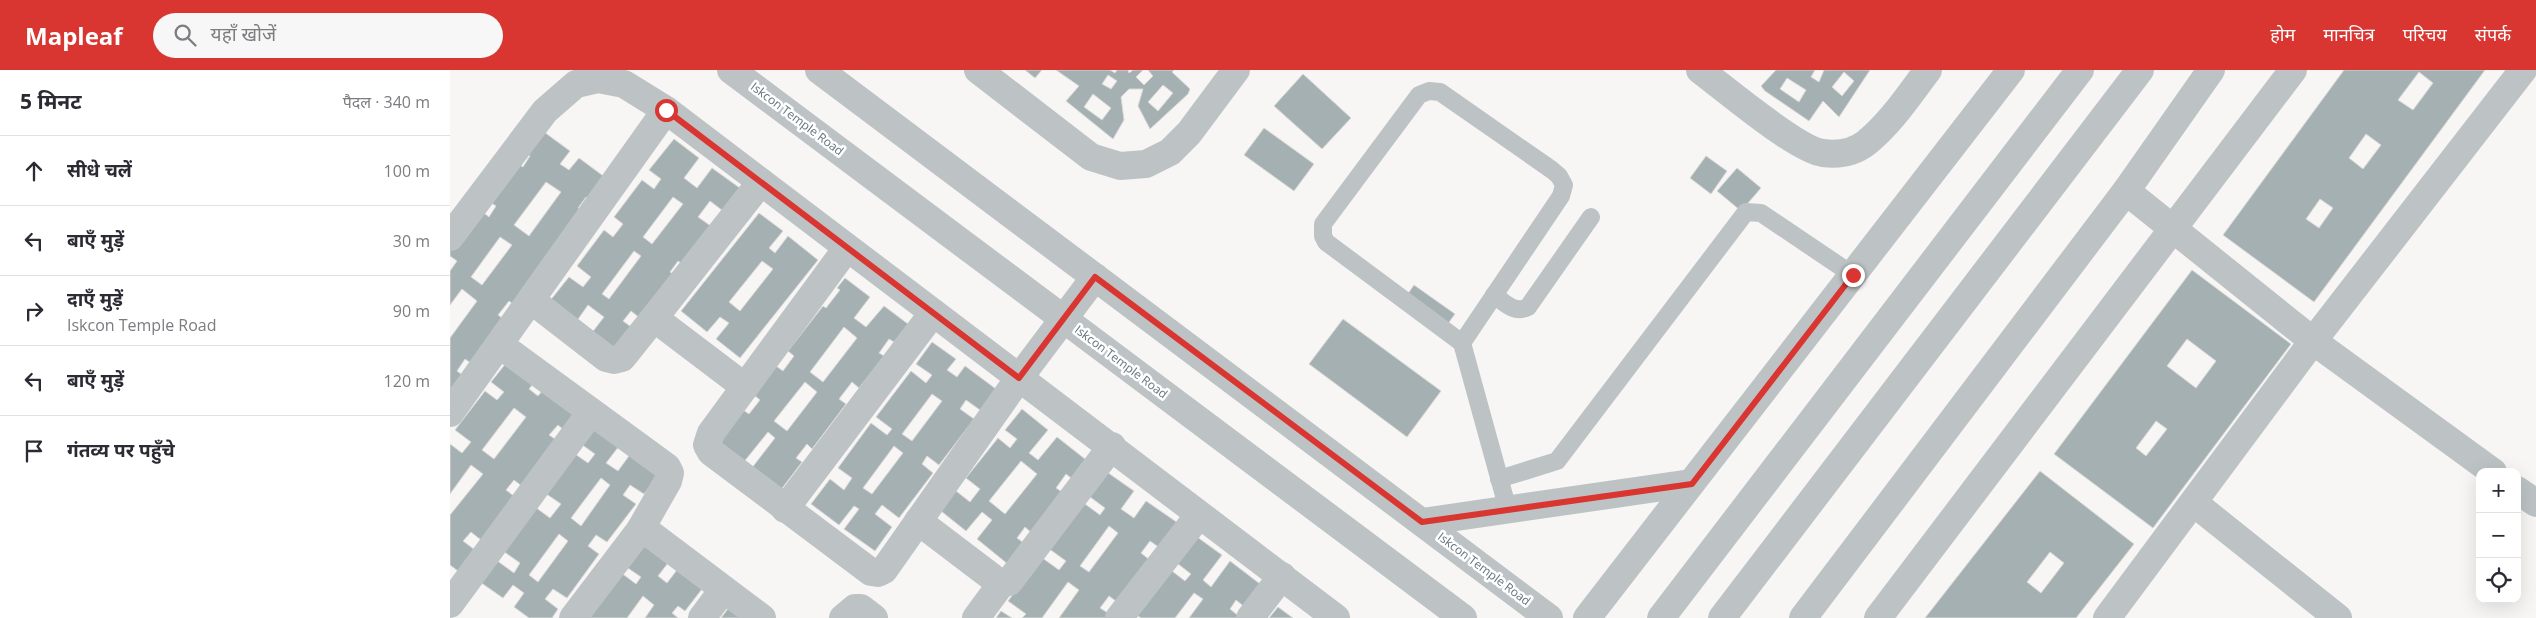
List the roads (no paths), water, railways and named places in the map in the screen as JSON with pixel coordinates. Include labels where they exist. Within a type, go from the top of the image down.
[{"type":"street","name":"Iskcon Temple Road","points":[[731,70],[1062,318],[1432,607],[1462,618]]},
{"type":"street","name":"Iskcon Temple Road","points":[[819,70],[1549,618]]},
{"type":"street","points":[[978,70],[1091,157],[1120,166],[1146,164],[1170,152],[1189,133],[1236,70]]},
{"type":"street","points":[[1700,70],[1788,137],[1821,154],[1846,154],[1865,144],[1886,124],[1928,70]]},
{"type":"street","points":[[1588,618],[2011,70]]},
{"type":"street","points":[[1661,618],[2080,70]]},
{"type":"street","points":[[1722,618],[2140,70]]},
{"type":"street","points":[[1803,618],[2126,192],[2211,70]]},
{"type":"street","points":[[1878,618],[2293,70]]},
{"type":"street","points":[[2107,618],[2313,341],[2523,70]]},
{"type":"street","points":[[450,237],[545,111],[576,84],[598,79],[624,84],[666,110],[1019,378],[1112,446],[1199,515],[1336,618]]},
{"type":"street","points":[[450,413],[666,110]]},
{"type":"street","points":[[531,300],[606,358],[614,360],[622,358],[761,182]]},
{"type":"street","points":[[2126,192],[2313,341],[2488,468]]},
{"type":"street","points":[[847,248],[712,433],[707,445],[711,452],[785,509],[871,572],[878,573],[884,570],[1062,318],[1095,277]]},
{"type":"street","points":[[785,509],[933,313]]},
{"type":"street","points":[[654,318],[745,388]]},
{"type":"street","points":[[500,345],[667,467],[670,473],[668,481],[640,530],[572,618]]},
{"type":"street","points":[[450,604],[591,412]]},
{"type":"street","points":[[976,618],[1001,584],[1009,582],[1112,446]]},
{"type":"street","points":[[1422,522],[1692,484]]},
{"type":"street","points":[[2521,493],[2536,503]]},
{"type":"street","points":[[2194,503],[2338,618]]},
{"type":"street","points":[[1119,618],[1199,515]]},
{"type":"street","points":[[918,521],[1001,584]]},
{"type":"street","points":[[640,530],[649,533],[762,618]]},
{"type":"street","points":[[1250,618],[1282,576]]},
{"type":"street","points":[[702,618],[723,590]]},
{"type":"street","points":[[843,618],[855,608],[861,608],[874,618]]},
{"type":"lane","points":[[1462,343],[1561,196],[1564,185],[1559,176],[1552,170],[1440,92],[1429,91],[1419,95],[1323,224],[1323,236],[1326,242],[1462,343],[1508,510]]},
{"type":"lane","points":[[1500,479],[1557,461],[1746,212],[1761,212],[1853,275]]},
{"type":"lane","points":[[1494,295],[1513,310],[1521,310],[1528,307],[1591,217]]}]
